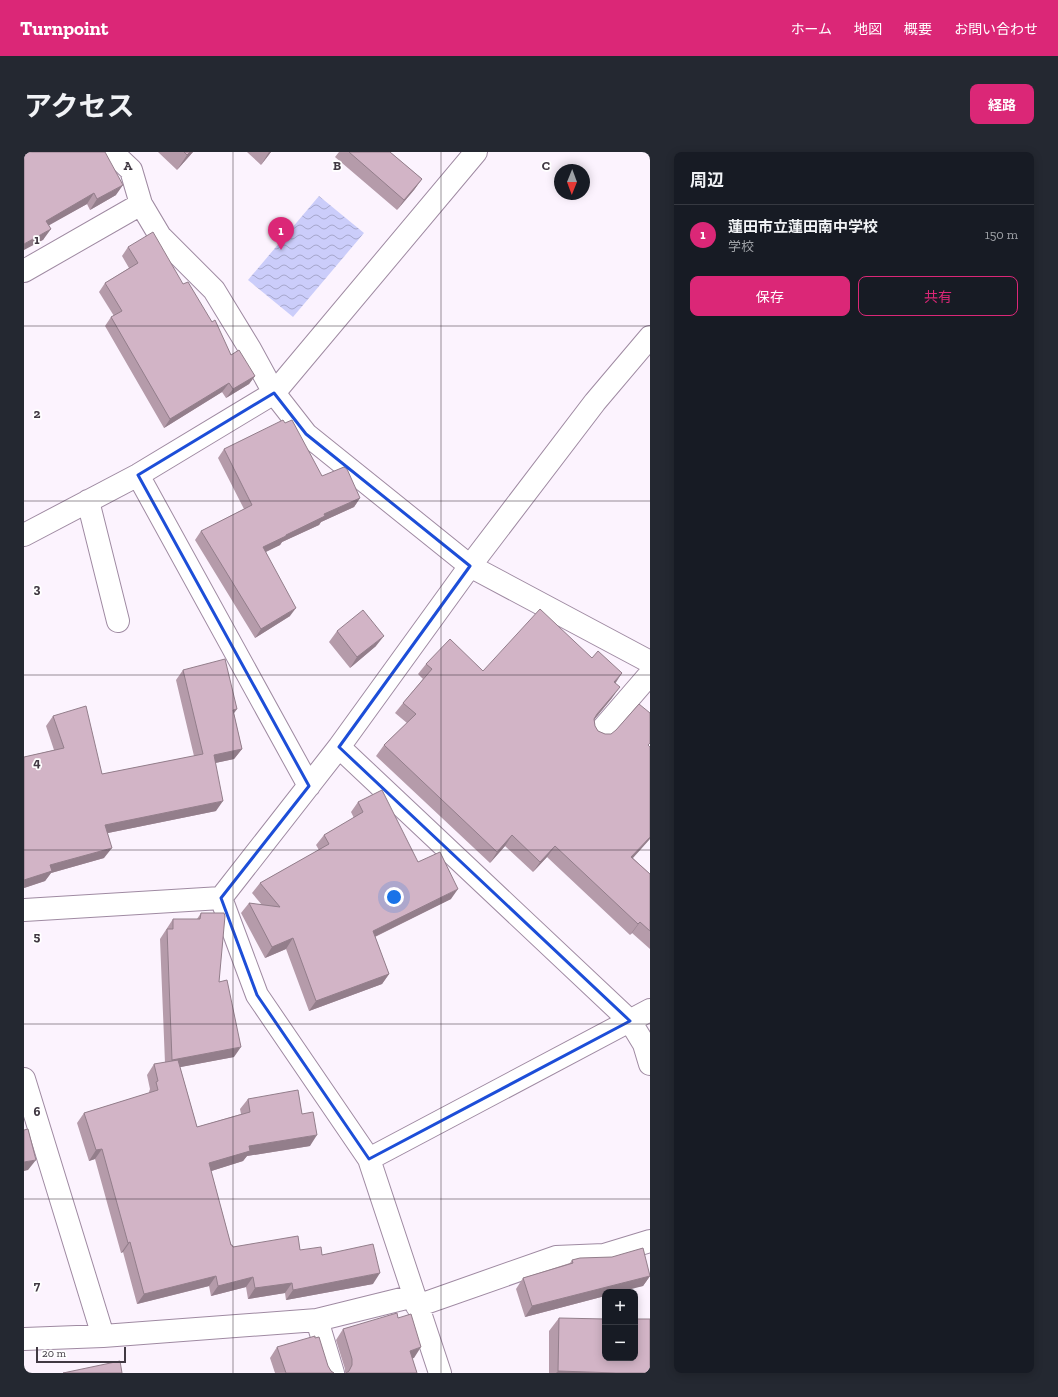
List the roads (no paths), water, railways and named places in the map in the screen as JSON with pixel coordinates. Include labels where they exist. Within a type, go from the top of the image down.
[{"type":"street","points":[[112,152],[131,170],[141,204],[160,236],[214,290],[250,349],[274,393],[306,434],[470,566],[650,662]]},
{"type":"street","points":[[24,535],[138,475],[274,393],[476,152]]},
{"type":"street","points":[[24,271],[141,204]]},
{"type":"street","points":[[24,910],[221,898],[339,747],[470,566],[595,402],[650,337]]},
{"type":"street","points":[[138,475],[308,786]]},
{"type":"street","points":[[88,501],[118,621]]},
{"type":"street","points":[[599,733],[650,674]]},
{"type":"street","points":[[339,747],[630,1021],[644,1044],[650,1064]]},
{"type":"street","points":[[221,898],[257,995],[369,1159],[440,1373]]},
{"type":"street","points":[[369,1159],[650,1010]]},
{"type":"street","points":[[24,1078],[103,1336]]},
{"type":"street","points":[[24,1339],[103,1336],[317,1320],[415,1301],[556,1257],[604,1255],[650,1241]]},
{"type":"street","points":[[317,1320],[333,1373]]},
{"type":"water","points":[[319,196],[364,233],[293,317],[248,280]]},
{"type":"place","name":"蓮田市立蓮田南中学校","points":[[281,250]]}]
